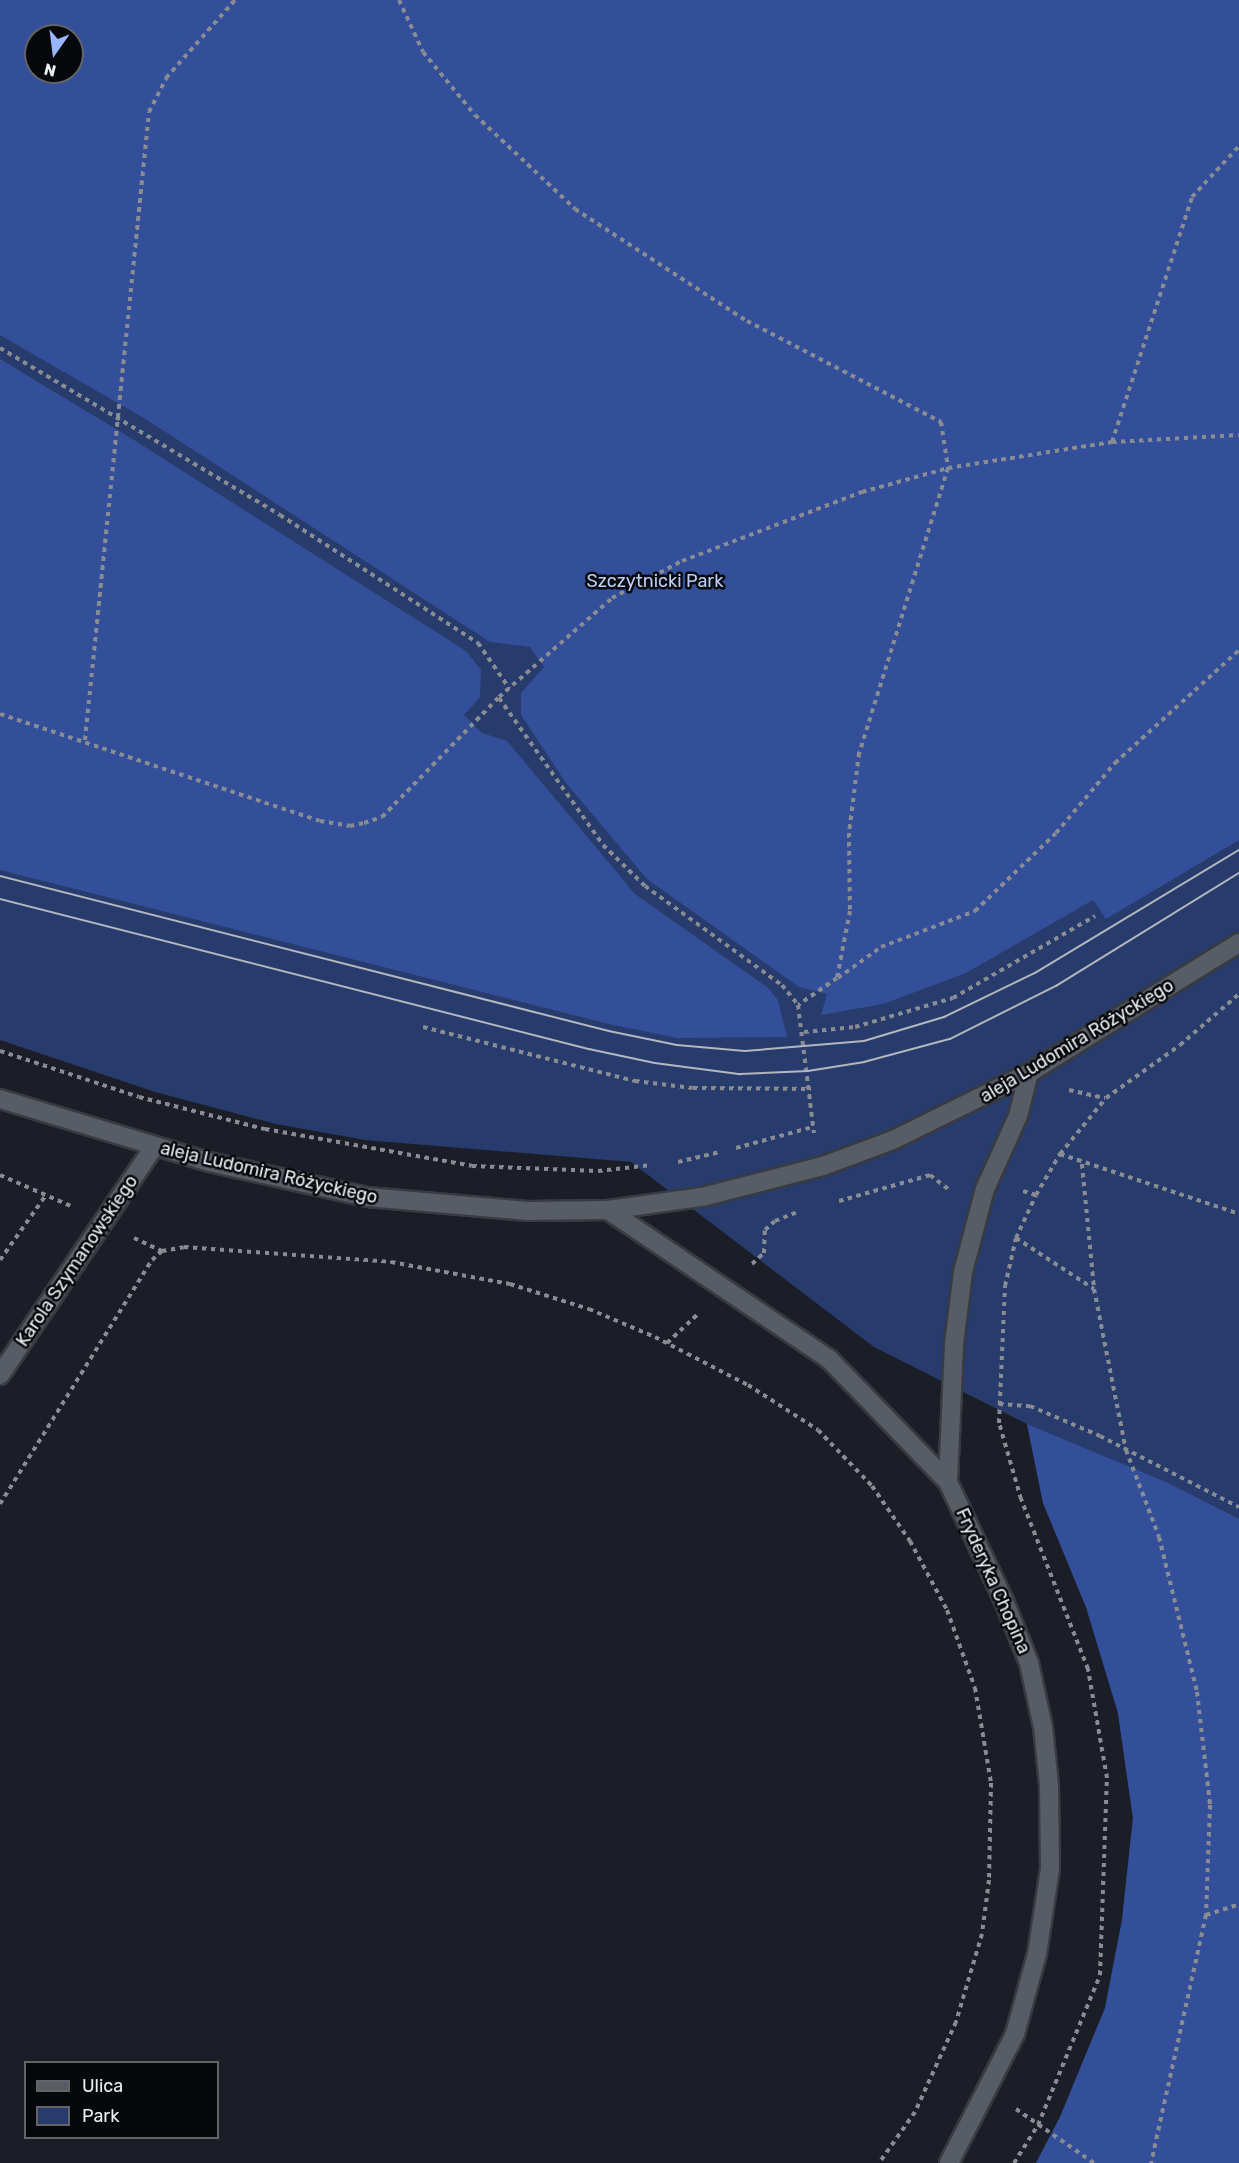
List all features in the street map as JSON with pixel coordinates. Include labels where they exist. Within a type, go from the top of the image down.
[{"type":"street","name":"aleja Ludomira Różyckiego","points":[[0,1099],[154,1147],[367,1197],[504,1210],[608,1210],[702,1197],[823,1166],[893,1140],[1029,1073],[1239,943]]},
{"type":"street","name":"Fryderyka Chopina","points":[[948,1482],[957,1305],[985,1189],[1018,1116],[1029,1073]]},
{"type":"street","name":"Karola Szymanowskiego","points":[[0,1375],[154,1147]]},
{"type":"street","name":"Fryderyka Chopina","points":[[608,1210],[829,1359],[948,1482],[1004,1601],[1029,1663],[1043,1727],[1049,1785],[1050,1869],[1037,1954],[1015,2034],[988,2091],[949,2163]]},
{"type":"path","points":[[85,740],[116,417],[149,112],[166,78],[235,0]]},
{"type":"path","points":[[399,0],[423,52],[476,115],[575,209],[747,321],[941,422],[948,468],[859,753],[849,833],[850,911],[837,978]]},
{"type":"path","points":[[1112,442],[1192,196],[1239,146]]},
{"type":"path","points":[[0,348],[280,515],[478,643],[509,688]]},
{"type":"path","points":[[0,714],[85,740],[282,809],[350,826],[382,818],[499,697],[612,598],[682,561],[862,492],[948,468],[1112,442],[1239,435]]},
{"type":"path","points":[[798,1005],[881,947],[975,911],[1056,834],[1115,763],[1239,650]]},
{"type":"path","points":[[499,697],[603,845],[645,886],[782,985],[798,1005],[804,1032],[813,1127],[835,1202],[930,1175],[952,1192],[1017,1189],[1036,1195]]},
{"type":"path","points":[[804,1032],[855,1027],[953,998],[1095,916]]},
{"type":"path","points":[[1238,1506],[1126,1450],[1030,1406],[999,1404],[1005,1286],[1016,1238],[1036,1195],[1060,1154],[1106,1098],[1180,1045],[1239,994]]},
{"type":"path","points":[[423,1027],[635,1081],[693,1088],[811,1089]]},
{"type":"path","points":[[0,1051],[139,1097],[265,1129],[461,1164],[598,1170],[662,1164]]},
{"type":"path","points":[[673,1163],[813,1127]]},
{"type":"path","points":[[1060,1154],[1082,1164],[1239,1214]]},
{"type":"path","points":[[1082,1164],[1094,1289],[1126,1450],[1159,1537],[1197,1692],[1210,1805],[1206,1915],[1152,2163]]},
{"type":"path","points":[[0,1175],[67,1204]]},
{"type":"path","points":[[0,1260],[46,1195]]},
{"type":"path","points":[[1016,1238],[1094,1289]]},
{"type":"path","points":[[0,1504],[152,1260],[162,1251],[184,1247],[391,1262],[510,1284],[589,1309],[655,1337],[726,1372],[809,1423],[872,1486],[910,1541],[947,1610],[975,1688],[991,1783],[989,1880],[982,1934],[951,2032],[915,2112],[879,2163]]},
{"type":"path","points":[[1206,1915],[1239,1904]]},
{"type":"path","points":[[988,2091],[1094,2163]]},
{"type":"green space","name":"Szczytnicki Park","points":[[0,0],[1239,0],[1239,2163],[1036,2163],[1060,2117],[1105,2008],[1122,1920],[1133,1818],[1118,1713],[1086,1607],[1043,1503],[1027,1424],[874,1347],[631,1162],[365,1140],[276,1124],[155,1092],[0,1040]]},
{"type":"green space","points":[[0,0],[1239,0],[1239,840],[1106,919],[1093,900],[966,973],[883,1004],[821,1015],[827,994],[799,987],[647,879],[566,783],[521,715],[521,693],[544,667],[530,647],[490,642],[147,420],[0,335]]},
{"type":"green space","points":[[0,359],[134,440],[466,651],[481,670],[480,697],[464,715],[482,733],[507,741],[635,894],[767,987],[778,1000],[787,1037],[677,1038],[609,1024],[0,870]]},
{"type":"green space","points":[[1027,1424],[1166,1482],[1239,1519],[1239,2163],[1036,2163],[1060,2117],[1105,2008],[1122,1920],[1133,1818],[1118,1713],[1086,1607],[1043,1503]]},
{"type":"tram line","points":[[0,876],[609,1031],[677,1045],[745,1051],[864,1041],[944,1017],[1035,973],[1239,850]]},
{"type":"tram line","points":[[0,899],[589,1049],[655,1063],[740,1074],[808,1071],[864,1062],[950,1039],[1056,986],[1239,873]]}]
